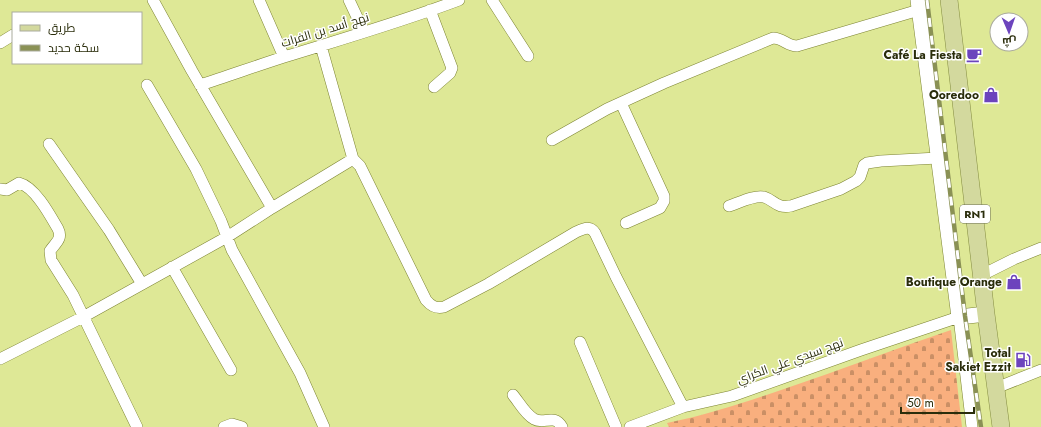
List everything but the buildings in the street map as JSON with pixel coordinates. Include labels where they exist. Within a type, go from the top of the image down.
[{"type":"main road","name":"RN1","points":[[949,0],[986,314],[1001,427]]},
{"type":"street","points":[[153,0],[200,85],[272,208]]},
{"type":"street","points":[[259,0],[284,57]]},
{"type":"street","points":[[349,0],[364,32]]},
{"type":"street","name":"نهج أسد بن الفرات","points":[[200,85],[458,0]]},
{"type":"street","points":[[492,0],[528,56]]},
{"type":"street","points":[[552,140],[621,103],[664,83],[774,38],[779,38],[791,46],[797,46],[918,5],[972,427]]},
{"type":"street","points":[[430,10],[452,68],[450,73],[434,87]]},
{"type":"street","points":[[0,43],[12,36]]},
{"type":"street","points":[[320,46],[353,159],[360,166],[426,300],[432,306],[437,308],[444,307],[488,284],[576,232],[588,228],[593,230],[683,407]]},
{"type":"street","points":[[147,85],[196,169],[221,221],[232,250],[300,373],[324,427]]},
{"type":"street","points":[[621,103],[664,196],[664,201],[660,208],[626,223]]},
{"type":"street","points":[[49,144],[109,230],[142,284]]},
{"type":"street","points":[[729,206],[758,197],[765,198],[783,207],[791,206],[840,189],[856,181],[860,177],[864,165],[867,163],[938,158]]},
{"type":"street","points":[[0,359],[83,317],[227,237],[353,159]]},
{"type":"street","points":[[0,189],[4,191],[19,183],[23,184],[34,193],[53,220],[60,235],[59,240],[50,251],[51,260],[73,295],[137,427]]},
{"type":"street","points":[[982,275],[1014,259],[1041,248]]},
{"type":"street","points":[[172,267],[231,370]]},
{"type":"street","points":[[959,317],[986,314]]},
{"type":"street","name":"نهج سيدي علي الكراي","points":[[630,427],[683,407],[732,396],[959,317]]},
{"type":"street","points":[[580,342],[616,427]]},
{"type":"street","points":[[996,388],[1041,370]]},
{"type":"street","points":[[513,395],[529,416],[540,421],[555,420],[560,423],[562,427]]},
{"type":"street","points":[[224,427],[232,424],[242,427]]},
{"type":"green space","points":[[951,330],[962,427],[669,427],[667,423],[712,412],[755,399]]},
{"type":"railway","points":[[927,0],[965,316],[981,427]]},
{"type":"place","name":"Café La Fiesta","points":[[974,55]]},
{"type":"place","name":"Ooredoo","points":[[991,95]]},
{"type":"place","name":"Boutique Orange","points":[[1014,282]]},
{"type":"place","name":"Total Sakiet Ezzit","points":[[1023,360]]}]
